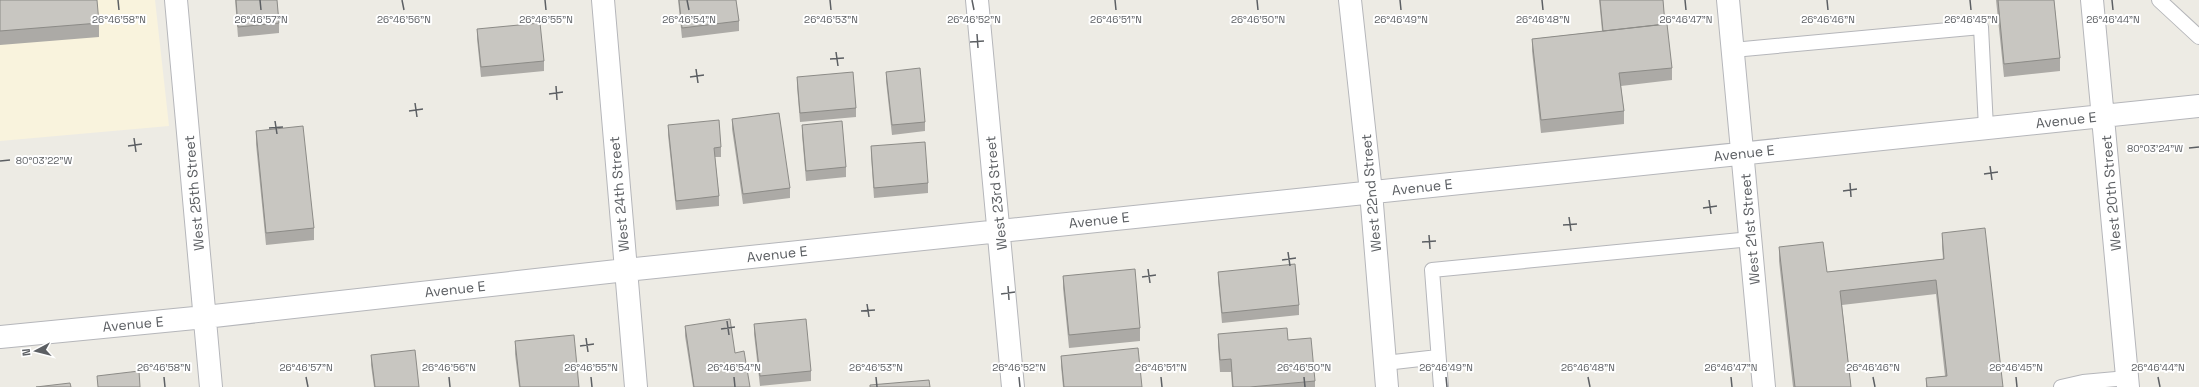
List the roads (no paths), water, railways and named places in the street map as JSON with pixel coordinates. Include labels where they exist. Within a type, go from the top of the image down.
[{"type":"street","name":"West 25th Street","points":[[176,0],[211,387]]},
{"type":"street","name":"West 24th Street","points":[[603,0],[636,387]]},
{"type":"street","name":"West 23rd Street","points":[[977,0],[1000,230],[1013,387]]},
{"type":"street","name":"West 22nd Street","points":[[1350,0],[1371,192],[1387,387]]},
{"type":"street","name":"West 21st Street","points":[[1728,0],[1744,153],[1764,387]]},
{"type":"street","name":"West 20th Street","points":[[2092,0],[2128,383]]},
{"type":"street","name":"Avenue E","points":[[0,337],[205,317],[1000,230],[2199,106]]},
{"type":"lane","points":[[2159,0],[2199,36]]},
{"type":"lane","points":[[1733,50],[1981,27],[1986,128]]},
{"type":"lane","points":[[1441,387],[1432,270],[1751,239]]},
{"type":"lane","points":[[1385,363],[1438,357]]},
{"type":"lane","points":[[2062,387],[2084,382],[2128,383]]}]
